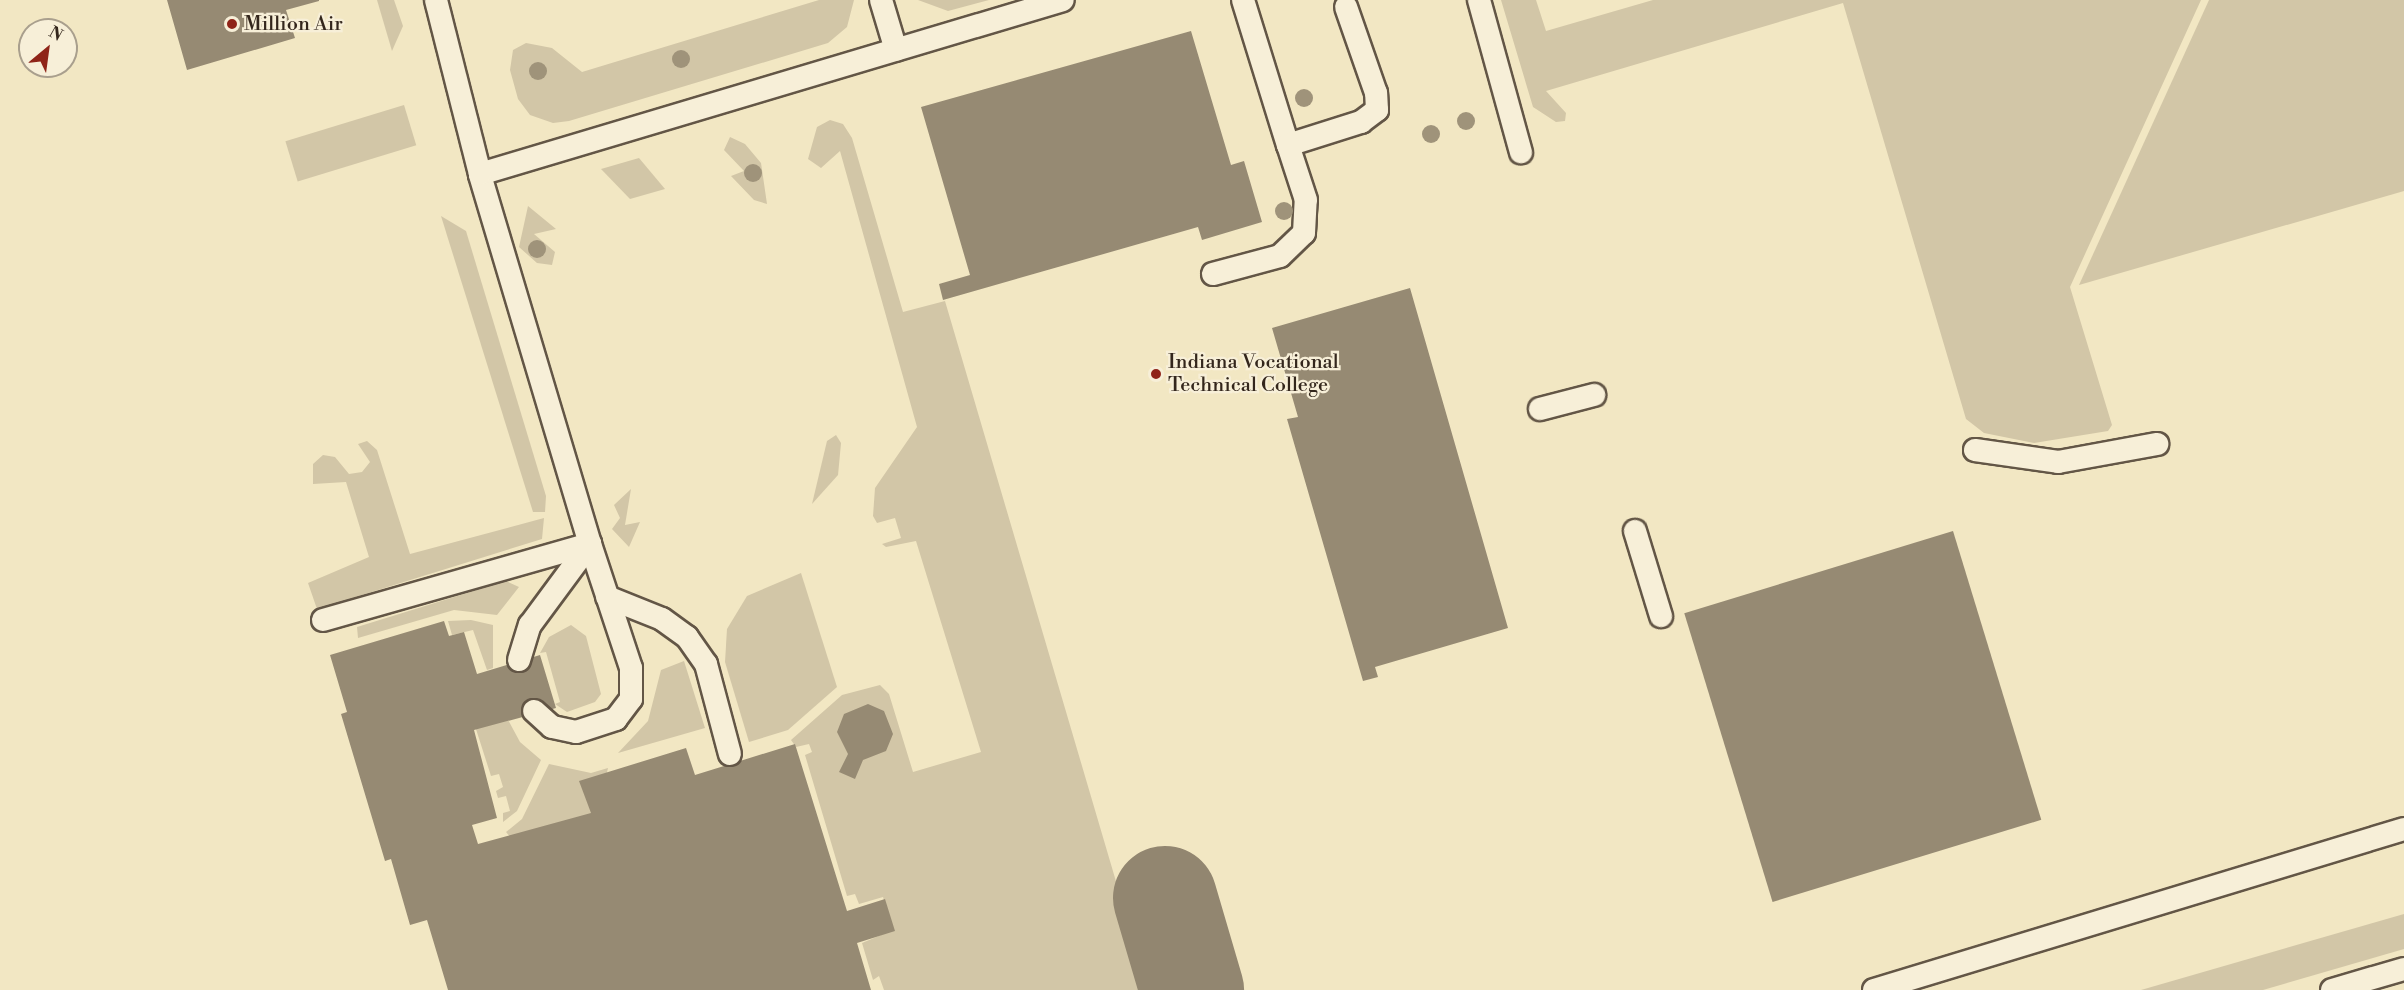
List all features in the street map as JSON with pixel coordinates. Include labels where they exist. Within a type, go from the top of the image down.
[{"type":"lane","points":[[436,0],[480,174],[590,544],[631,668],[631,699],[616,719],[576,732],[552,728],[534,711]]},
{"type":"lane","points":[[881,0],[896,50]]},
{"type":"lane","points":[[480,174],[1063,0]]},
{"type":"lane","points":[[1213,274],[1280,256],[1304,233],[1306,200],[1243,0]]},
{"type":"lane","points":[[1479,0],[1521,152]]},
{"type":"lane","points":[[1288,145],[1361,122],[1377,110],[1376,93],[1346,7]]},
{"type":"lane","points":[[1540,409],[1594,395]]},
{"type":"lane","points":[[1975,450],[2058,462],[2157,444]]},
{"type":"lane","points":[[1635,531],[1661,616]]},
{"type":"lane","points":[[323,620],[590,544]]},
{"type":"lane","points":[[519,660],[530,625],[590,544]]},
{"type":"lane","points":[[607,597],[662,619],[687,637],[706,664],[730,754]]},
{"type":"lane","points":[[1874,990],[2404,829]]},
{"type":"lane","points":[[2332,990],[2404,969]]},
{"type":"shaded area","points":[[377,0],[394,0],[403,26],[392,51]]},
{"type":"shaded area","points":[[819,0],[854,0],[847,27],[828,43],[569,121],[553,123],[530,115],[518,99],[510,70],[513,50],[526,43],[552,48],[582,72]]},
{"type":"shaded area","points":[[918,0],[989,0],[948,11]]},
{"type":"shaded area","points":[[1501,0],[1536,0],[1546,31],[1653,0],[2201,0],[2070,287],[2112,425],[2108,431],[2034,443],[1984,433],[1966,419],[1843,3],[1546,91],[1566,113],[1565,121],[1556,122],[1533,107]]},
{"type":"shaded area","points":[[2209,0],[2404,0],[2404,191],[2079,285]]},
{"type":"shaded area","points":[[404,105],[416,145],[298,181],[285,141]]},
{"type":"shaded area","points":[[830,120],[843,124],[852,138],[903,312],[945,301],[1148,990],[884,990],[879,976],[873,980],[862,943],[893,930],[883,897],[859,904],[855,894],[847,896],[805,755],[812,752],[809,744],[796,747],[791,740],[842,695],[880,685],[889,694],[913,772],[981,752],[916,541],[886,547],[882,544],[901,538],[895,518],[877,523],[873,516],[875,488],[917,427],[840,151],[821,168],[808,159],[817,127]]},
{"type":"shaded area","points":[[730,137],[745,144],[761,163],[767,204],[754,200],[731,176],[744,171],[724,150]]},
{"type":"shaded area","points":[[639,158],[665,189],[630,199],[601,169]]},
{"type":"shaded area","points":[[528,206],[556,229],[534,234],[555,252],[552,265],[537,263],[519,247]]},
{"type":"shaded area","points":[[441,216],[466,231],[546,496],[545,512],[533,512]]},
{"type":"shaded area","points":[[836,435],[841,443],[838,475],[812,504],[827,441]]},
{"type":"shaded area","points":[[367,441],[377,450],[410,554],[544,518],[542,539],[317,609],[308,583],[369,557],[346,482],[313,484],[313,464],[323,455],[335,457],[349,474],[362,472],[370,462],[358,444]]},
{"type":"shaded area","points":[[631,489],[625,525],[640,522],[629,547],[612,529],[620,518],[614,505]]},
{"type":"shaded area","points":[[801,573],[837,687],[788,730],[749,742],[725,662],[727,629],[747,596]]},
{"type":"shaded area","points":[[506,581],[519,587],[497,615],[454,610],[358,638],[357,627]]},
{"type":"shaded area","points":[[471,620],[493,625],[493,668],[487,670],[473,630],[452,635],[448,621]]},
{"type":"shaded area","points":[[571,625],[586,636],[601,694],[595,702],[567,712],[555,704],[560,702],[546,652],[540,653],[549,637]]},
{"type":"shaded area","points":[[684,661],[705,728],[618,753],[648,721],[661,670]]},
{"type":"shaded area","points":[[507,718],[520,742],[541,760],[517,811],[503,822],[503,813],[510,811],[506,796],[498,798],[496,791],[503,787],[499,774],[491,776],[475,726]]},
{"type":"shaded area","points":[[549,764],[591,773],[608,768],[597,814],[512,839],[506,832],[522,819]]},
{"type":"shaded area","points":[[2404,914],[2404,949],[2263,990],[2141,990]]},
{"type":"building","name":"Million Air","points":[[167,0],[319,1],[286,10],[295,38],[187,70]]},
{"type":"building","points":[[1191,31],[1231,165],[1244,161],[1262,222],[1202,240],[1198,227],[943,300],[939,284],[970,275],[921,107]]},
{"type":"building","points":[[1410,288],[1508,628],[1375,667],[1378,677],[1363,681],[1287,419],[1298,417],[1272,328]]},
{"type":"building","points":[[1953,531],[2041,820],[1773,902],[1684,613]]},
{"type":"building","points":[[444,621],[449,636],[464,632],[477,674],[540,655],[556,708],[474,730],[497,818],[472,825],[478,844],[591,813],[579,781],[686,748],[695,775],[795,744],[847,911],[885,899],[895,931],[857,943],[871,990],[448,990],[427,920],[410,925],[391,859],[385,861],[341,714],[347,712],[330,655]]},
{"type":"building","points":[[868,704],[884,711],[893,734],[886,751],[863,760],[855,779],[839,772],[848,754],[837,732],[844,714]]},
{"type":"taxiway","points":[[1165,898],[1192,990]]},
{"type":"place","name":"Million Air","points":[[232,24]]},
{"type":"place","name":"Indiana Vocational Technical College","points":[[1156,374]]}]
